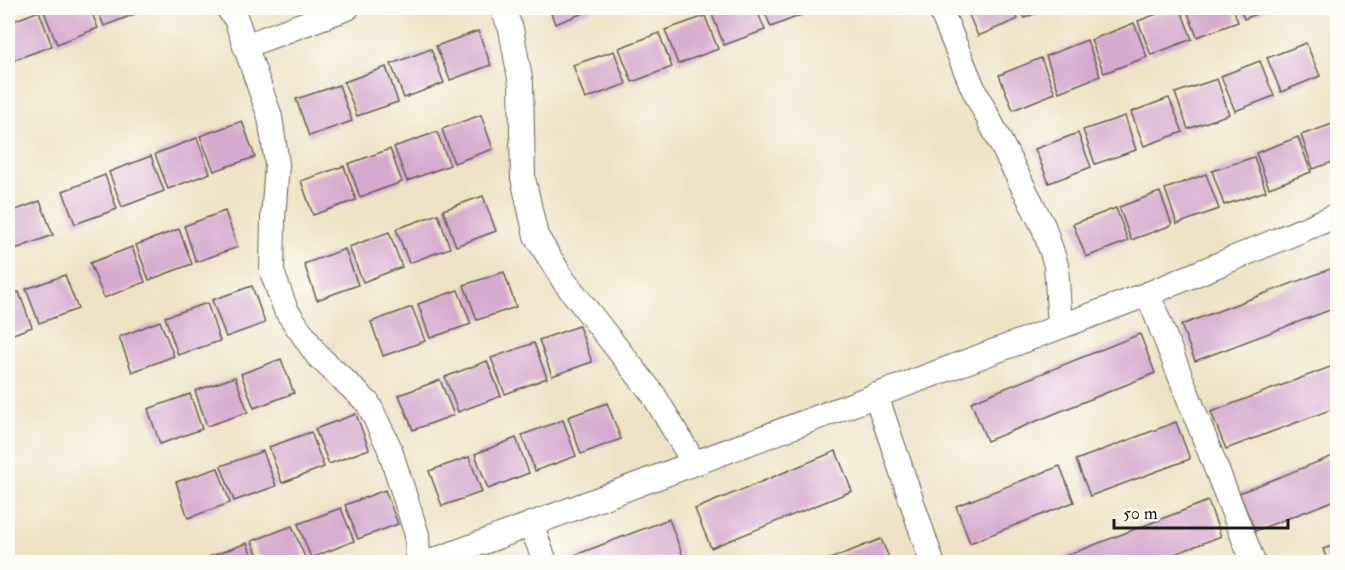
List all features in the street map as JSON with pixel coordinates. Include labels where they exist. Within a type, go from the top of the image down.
[{"type":"street","points":[[228,8],[236,19],[270,117],[277,164],[272,272],[286,310],[317,355],[368,404],[389,447],[414,524],[417,535],[418,562]]},
{"type":"street","points":[[245,46],[347,8]]},
{"type":"street","points":[[502,8],[510,29],[521,84],[523,178],[536,236],[564,281],[652,394],[694,463]]},
{"type":"street","points":[[940,8],[973,88],[1044,228],[1056,265],[1060,326]]},
{"type":"street","points":[[430,562],[1148,294],[1338,215]]},
{"type":"street","points":[[1148,294],[1253,562]]},
{"type":"street","points":[[876,395],[932,562]]},
{"type":"street","points":[[531,524],[545,562]]},
{"type":"building","points":[[90,8],[98,28],[57,44],[43,9]]},
{"type":"building","points":[[97,8],[144,8],[145,10],[104,26]]},
{"type":"building","points":[[549,8],[597,8],[555,24]]},
{"type":"building","points":[[723,8],[756,8],[765,30],[724,45],[711,12]]},
{"type":"building","points":[[763,8],[808,8],[809,12],[771,27]]},
{"type":"building","points":[[966,8],[1013,8],[1018,19],[978,36]]},
{"type":"building","points":[[1019,8],[1048,8],[1024,18]]},
{"type":"building","points":[[1173,8],[1180,8],[1192,39],[1151,55],[1138,21]]},
{"type":"building","points":[[1186,8],[1233,8],[1238,22],[1197,37]]},
{"type":"building","points":[[1240,8],[1271,8],[1244,19]]},
{"type":"building","points":[[39,11],[52,46],[11,61],[8,52],[8,23]]},
{"type":"building","points":[[705,16],[718,49],[678,64],[665,30]]},
{"type":"building","points":[[1134,23],[1147,57],[1104,73],[1091,40]]},
{"type":"building","points":[[478,31],[491,65],[450,80],[436,46]]},
{"type":"building","points":[[659,33],[672,67],[632,82],[619,48]]},
{"type":"building","points":[[1087,40],[1100,76],[1059,92],[1046,56]]},
{"type":"building","points":[[1306,43],[1320,76],[1281,92],[1267,58]]},
{"type":"building","points":[[431,49],[444,83],[404,98],[391,64]]},
{"type":"building","points":[[614,51],[626,84],[585,99],[573,65]]},
{"type":"building","points":[[1041,58],[1055,93],[1013,110],[999,75]]},
{"type":"building","points":[[1260,61],[1274,96],[1235,111],[1221,76]]},
{"type":"building","points":[[386,67],[398,102],[357,116],[344,82]]},
{"type":"building","points":[[1217,79],[1229,114],[1188,129],[1175,93]]},
{"type":"building","points":[[339,85],[352,121],[309,136],[296,99]]},
{"type":"building","points":[[1169,98],[1183,132],[1144,146],[1131,112]]},
{"type":"building","points":[[481,115],[493,149],[454,163],[442,129]]},
{"type":"building","points":[[1125,116],[1136,150],[1095,164],[1083,130]]},
{"type":"building","points":[[242,121],[255,157],[214,171],[200,136]]},
{"type":"building","points":[[1338,122],[1338,160],[1313,169],[1301,135]]},
{"type":"building","points":[[437,132],[450,165],[407,181],[394,147]]},
{"type":"building","points":[[1078,133],[1091,167],[1049,183],[1035,149]]},
{"type":"building","points":[[1298,137],[1311,172],[1269,188],[1256,153]]},
{"type":"building","points":[[197,138],[210,173],[168,189],[155,154]]},
{"type":"building","points":[[390,149],[402,182],[360,197],[348,164]]},
{"type":"building","points":[[151,156],[164,191],[122,207],[109,172]]},
{"type":"building","points":[[1254,157],[1266,191],[1224,205],[1212,171]]},
{"type":"building","points":[[344,166],[356,200],[313,215],[301,181]]},
{"type":"building","points":[[1206,174],[1219,209],[1177,224],[1165,189]]},
{"type":"building","points":[[105,175],[117,209],[75,224],[63,191]]},
{"type":"building","points":[[1160,192],[1172,225],[1131,240],[1119,207]]},
{"type":"building","points":[[483,196],[496,231],[456,246],[443,210]]},
{"type":"building","points":[[40,201],[53,235],[10,251],[8,213]]},
{"type":"building","points":[[1116,208],[1128,241],[1086,257],[1073,224]]},
{"type":"building","points":[[225,211],[238,247],[196,262],[184,226]]},
{"type":"building","points":[[438,214],[450,248],[409,263],[396,229]]},
{"type":"building","points":[[179,229],[192,264],[149,280],[136,245]]},
{"type":"building","points":[[389,232],[402,267],[363,282],[349,247]]},
{"type":"building","points":[[132,247],[145,282],[104,298],[90,263]]},
{"type":"building","points":[[345,249],[358,285],[317,300],[304,264]]},
{"type":"building","points":[[1338,266],[1338,307],[1195,361],[1181,325]]},
{"type":"building","points":[[504,272],[516,307],[477,320],[464,285]]},
{"type":"building","points":[[65,275],[78,309],[39,323],[26,289]]},
{"type":"building","points":[[252,286],[265,323],[226,337],[212,300]]},
{"type":"building","points":[[458,290],[471,324],[430,338],[418,304]]},
{"type":"building","points":[[19,292],[32,327],[8,336],[8,296]]},
{"type":"building","points":[[207,303],[220,341],[178,355],[165,317]]},
{"type":"building","points":[[412,307],[425,341],[383,356],[371,322]]},
{"type":"building","points":[[160,321],[174,356],[132,372],[119,337]]},
{"type":"building","points":[[579,326],[592,362],[552,376],[539,340]]},
{"type":"building","points":[[1140,334],[1155,373],[987,441],[971,402]]},
{"type":"building","points":[[534,343],[547,378],[505,394],[491,358]]},
{"type":"building","points":[[281,359],[294,393],[254,408],[241,374]]},
{"type":"building","points":[[487,361],[501,396],[458,412],[445,377]]},
{"type":"building","points":[[1338,364],[1338,407],[1226,449],[1211,412]]},
{"type":"building","points":[[235,377],[248,412],[207,426],[195,391]]},
{"type":"building","points":[[440,380],[454,415],[413,430],[399,395]]},
{"type":"building","points":[[190,394],[202,429],[160,444],[148,409]]},
{"type":"building","points":[[607,403],[621,439],[581,454],[568,417]]},
{"type":"building","points":[[356,414],[369,449],[329,464],[315,429]]},
{"type":"building","points":[[563,420],[576,456],[535,471],[522,435]]},
{"type":"building","points":[[1176,422],[1190,459],[1090,496],[1076,460]]},
{"type":"building","points":[[311,432],[324,467],[282,483],[269,447]]},
{"type":"building","points":[[516,438],[529,473],[488,489],[475,454]]},
{"type":"building","points":[[263,451],[276,486],[234,501],[221,466]]},
{"type":"building","points":[[836,451],[852,491],[711,548],[695,509]]},
{"type":"building","points":[[1338,454],[1338,499],[1255,531],[1239,493]]},
{"type":"building","points":[[469,457],[482,492],[442,506],[429,471]]},
{"type":"building","points":[[1060,466],[1074,502],[970,543],[956,506]]},
{"type":"building","points":[[218,468],[230,503],[188,518],[176,482]]},
{"type":"building","points":[[385,490],[398,524],[358,539],[345,505]]},
{"type":"building","points":[[1208,501],[1221,536],[1155,562],[1050,562]]},
{"type":"building","points":[[341,508],[354,541],[311,558],[298,524]]},
{"type":"building","points":[[669,519],[684,559],[676,562],[557,562]]},
{"type":"building","points":[[292,526],[306,560],[260,562],[252,541]]},
{"type":"building","points":[[881,539],[891,562],[822,562]]},
{"type":"building","points":[[247,543],[254,562],[208,562],[206,558]]},
{"type":"building","points":[[1338,544],[1338,562],[1328,562],[1323,549]]}]
